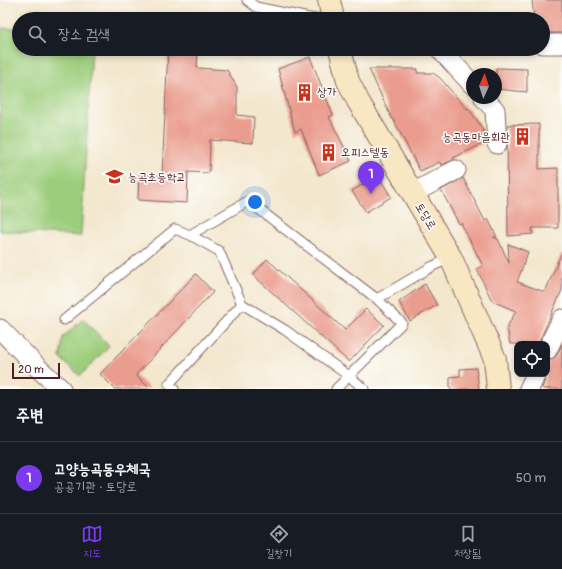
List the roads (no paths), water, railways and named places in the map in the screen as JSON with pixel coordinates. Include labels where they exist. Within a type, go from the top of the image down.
[{"type":"main road","name":"토당로","points":[[342,56],[348,81],[358,100],[451,258],[494,359],[498,389]]},
{"type":"street","points":[[550,44],[562,44]]},
{"type":"street","points":[[446,56],[466,77]]},
{"type":"street","points":[[490,104],[495,110],[497,144]]},
{"type":"street","points":[[413,193],[456,170]]},
{"type":"street","points":[[550,344],[562,319]]},
{"type":"street","points":[[0,329],[61,389]]},
{"type":"street","points":[[528,389],[534,377]]},
{"type":"lane","points":[[247,0],[256,7],[280,12]]},
{"type":"lane","points":[[190,235],[248,201],[377,299],[402,323],[336,389]]},
{"type":"lane","points":[[64,320],[175,229],[190,235],[219,251],[242,304],[285,330],[349,376],[364,389]]},
{"type":"lane","points":[[377,299],[434,266],[451,258]]},
{"type":"lane","points":[[174,389],[169,384],[242,304]]},
{"type":"place","name":"상가","points":[[304,92]]},
{"type":"place","name":"능곡동마을회관","points":[[523,137]]},
{"type":"place","name":"오피스텔동","points":[[328,152]]},
{"type":"place","name":"능곡초등학교","points":[[115,177]]},
{"type":"place","name":"고양능곡동우체국","points":[[371,194]]}]
